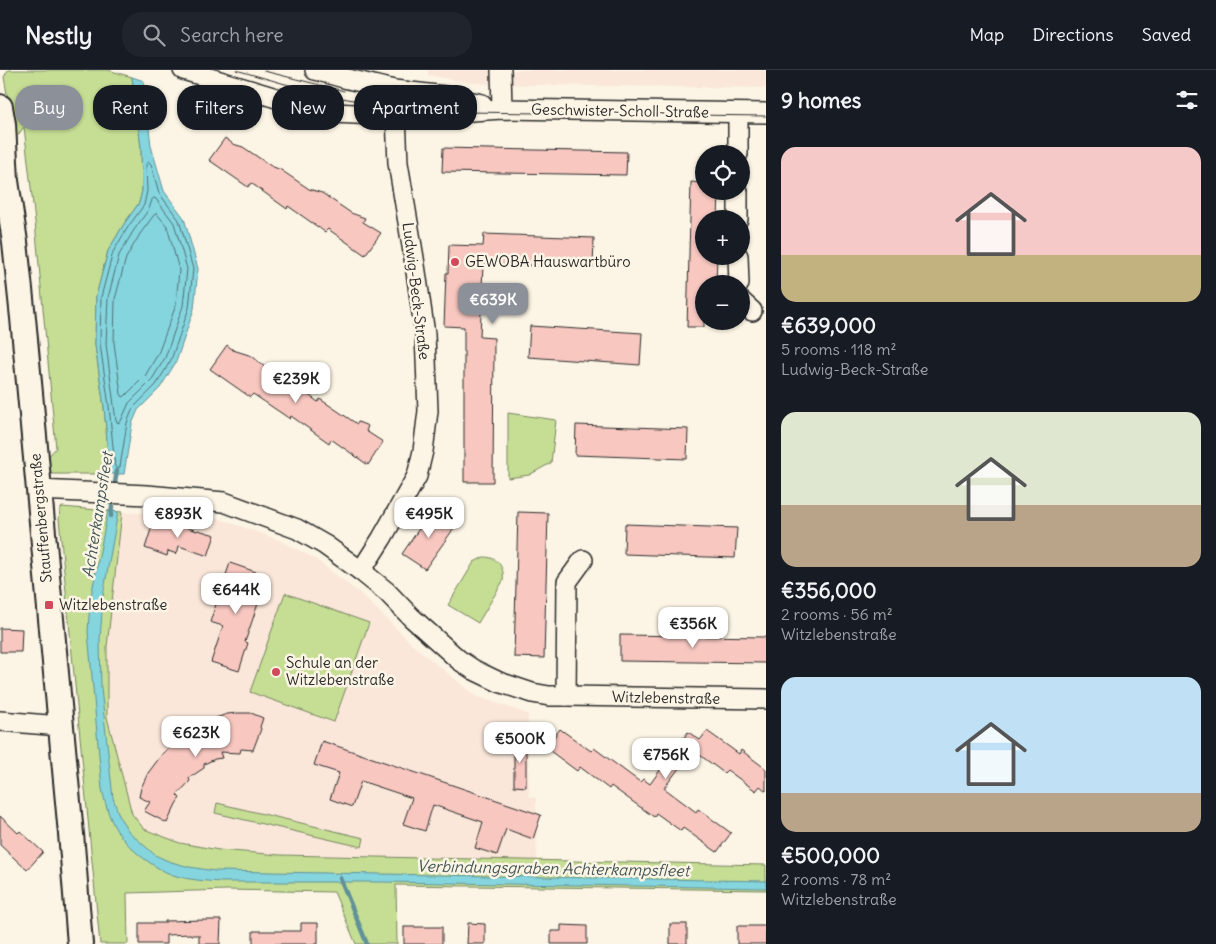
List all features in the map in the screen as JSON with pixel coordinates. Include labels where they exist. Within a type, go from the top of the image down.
[{"type":"street","name":"Geschwister-Scholl-Straße","points":[[183,70],[303,106],[334,113],[354,114]]},
{"type":"street","name":"Geschwister-Scholl-Straße","points":[[315,70],[394,90],[445,96],[502,109]]},
{"type":"street","points":[[501,70],[502,109]]},
{"type":"street","name":"Stauffenbergstraße","points":[[0,107],[3,124],[3,176],[15,242],[80,944]]},
{"type":"street","name":"Geschwister-Scholl-Straße","points":[[477,111],[502,109],[766,113]]},
{"type":"street","points":[[738,113],[738,145]]},
{"type":"street","name":"Ludwig-Beck-Straße","points":[[361,571],[417,476],[424,451],[428,411],[424,334],[414,258],[398,163],[397,130]]},
{"type":"street","name":"Witzlebenstraße","points":[[38,490],[127,494],[224,502],[297,529],[324,545],[387,592],[411,617],[459,660],[474,670],[499,682],[532,693],[549,696],[766,699]]},
{"type":"street","points":[[566,696],[567,582],[583,560]]},
{"type":"street","points":[[0,721],[60,726]]},
{"type":"shaded area","points":[[428,70],[766,70],[766,88],[471,83],[428,75]]},
{"type":"shaded area","name":"Schule an der Witzlebenstraße","points":[[122,512],[215,517],[279,540],[314,558],[361,594],[414,646],[476,696],[528,714],[529,796],[536,798],[537,861],[280,855],[219,850],[180,843],[144,829],[132,814],[107,717],[107,647]]},
{"type":"green space","points":[[8,70],[108,70],[132,77],[133,85],[93,85],[93,130],[139,130],[141,147],[142,191],[139,203],[108,251],[96,296],[95,345],[104,407],[110,474],[51,474],[46,470],[45,460],[56,448],[24,130],[83,130],[83,85],[15,85],[15,130],[22,130],[15,139],[4,77]]},
{"type":"green space","points":[[508,413],[556,420],[551,463],[529,475],[508,478]]},
{"type":"green space","points":[[62,507],[122,512],[107,647],[107,717],[132,814],[144,829],[180,843],[219,850],[280,855],[766,865],[766,890],[396,885],[397,944],[356,944],[334,892],[227,890],[127,893],[128,944],[100,944],[59,519]]},
{"type":"green space","points":[[484,557],[497,561],[502,568],[503,581],[478,623],[448,605],[474,562]]},
{"type":"green space","points":[[285,593],[369,623],[334,722],[250,692]]},
{"type":"green space","points":[[217,803],[364,838],[362,847],[215,813]]},
{"type":"water","points":[[132,77],[144,81],[144,85],[133,85]]},
{"type":"water","points":[[139,130],[149,130],[151,146],[164,191],[184,218],[198,269],[194,309],[176,362],[160,388],[138,410],[132,424],[124,474],[110,474],[104,407],[95,345],[96,296],[108,251],[139,203],[142,191]]},
{"type":"water","points":[[108,511],[118,512],[103,596],[100,640],[101,688],[113,798],[120,818],[129,832],[155,855],[189,867],[215,871],[766,881],[766,888],[380,882],[222,882],[179,877],[156,867],[139,855],[119,834],[110,817],[102,789],[88,632],[90,601]]},
{"type":"building","points":[[225,138],[281,170],[309,189],[322,193],[351,213],[365,218],[363,222],[381,233],[365,255],[328,229],[325,232],[288,206],[287,209],[251,183],[248,187],[209,160]]},
{"type":"building","points":[[443,148],[627,152],[626,175],[442,172]]},
{"type":"building","points":[[691,182],[695,182],[695,200],[719,200],[718,210],[695,210],[695,265],[717,265],[716,275],[695,275],[695,327],[687,327]]},
{"type":"building","points":[[484,234],[594,238],[593,268],[483,264],[480,337],[494,338],[493,482],[464,482],[464,327],[444,326],[446,273],[448,273],[449,245],[483,246]]},
{"type":"building","points":[[530,326],[642,333],[640,365],[528,357]]},
{"type":"building","points":[[227,345],[233,350],[252,356],[274,375],[286,378],[318,402],[320,399],[357,424],[358,422],[368,426],[366,431],[383,442],[368,465],[331,439],[329,443],[291,416],[290,419],[253,394],[250,397],[210,369]]},
{"type":"building","points":[[576,425],[688,429],[687,459],[575,455]]},
{"type":"building","points":[[433,508],[457,524],[425,569],[402,554]]},
{"type":"building","points":[[518,512],[548,513],[544,658],[514,657]]},
{"type":"building","points":[[154,520],[166,524],[167,521],[215,535],[208,556],[179,546],[177,554],[168,551],[167,556],[145,548]]},
{"type":"building","points":[[625,524],[737,528],[735,558],[624,554]]},
{"type":"building","points":[[230,563],[259,573],[257,580],[265,583],[245,642],[248,643],[239,671],[211,662],[223,626],[210,622]]},
{"type":"building","points":[[0,628],[22,629],[21,652],[0,652]]},
{"type":"building","points":[[620,635],[766,637],[766,663],[620,661]]},
{"type":"building","points":[[251,713],[263,718],[253,750],[241,749],[240,753],[220,752],[222,758],[204,764],[204,768],[189,778],[190,781],[177,795],[180,798],[167,823],[144,811],[150,802],[139,797],[141,788],[148,773],[163,753],[182,736],[202,723],[227,714]]},
{"type":"building","points":[[560,729],[591,751],[594,748],[640,782],[643,779],[650,784],[688,732],[700,740],[707,731],[739,754],[741,750],[766,769],[766,791],[760,786],[756,791],[727,770],[724,773],[693,750],[664,788],[696,812],[698,809],[731,833],[717,852],[683,828],[681,831],[656,813],[654,817],[611,786],[609,789],[580,767],[577,771],[546,748]]},
{"type":"building","points":[[322,741],[541,815],[533,839],[506,829],[497,855],[475,848],[483,822],[433,805],[425,831],[403,824],[412,798],[361,781],[352,807],[330,799],[339,773],[314,765]]},
{"type":"building","points":[[514,742],[526,742],[526,787],[514,786]]},
{"type":"building","points":[[0,816],[43,852],[27,870],[0,845]]},
{"type":"building","points":[[221,920],[220,944],[199,944],[199,935],[191,934],[166,935],[166,944],[139,944],[139,923]]},
{"type":"building","points":[[301,923],[318,923],[318,944],[253,944],[253,931],[301,931]]},
{"type":"building","points":[[468,923],[485,924],[485,944],[467,944]]},
{"type":"building","points":[[670,924],[687,924],[687,944],[670,944]]},
{"type":"building","points":[[561,925],[587,926],[587,944],[551,944],[551,931],[561,931]]},
{"type":"building","points":[[737,926],[766,926],[766,944],[737,944]]},
{"type":"building","points":[[404,927],[442,927],[442,944],[404,944]]},
{"type":"waterway","name":"Achterkampsfleet","points":[[114,489],[117,470]]},
{"type":"waterway","name":"Achterkampsfleet","points":[[111,516],[113,497]]},
{"type":"waterway","name":"Achterkampsfleet","points":[[340,878],[367,944]]},
{"type":"tram line","points":[[236,70],[317,93],[411,110],[766,116]]},
{"type":"tram line","points":[[264,71],[320,85]]},
{"type":"place","name":"GEWOBA Hauswartbüro","points":[[455,262]]},
{"type":"place","name":"Witzlebenstraße","points":[[49,605]]},
{"type":"place","name":"Schule an der Witzlebenstraße","points":[[276,672]]},
{"type":"water label","name":"Verbindungsgraben Achterkampsfleet","points":[[553,868]]}]
